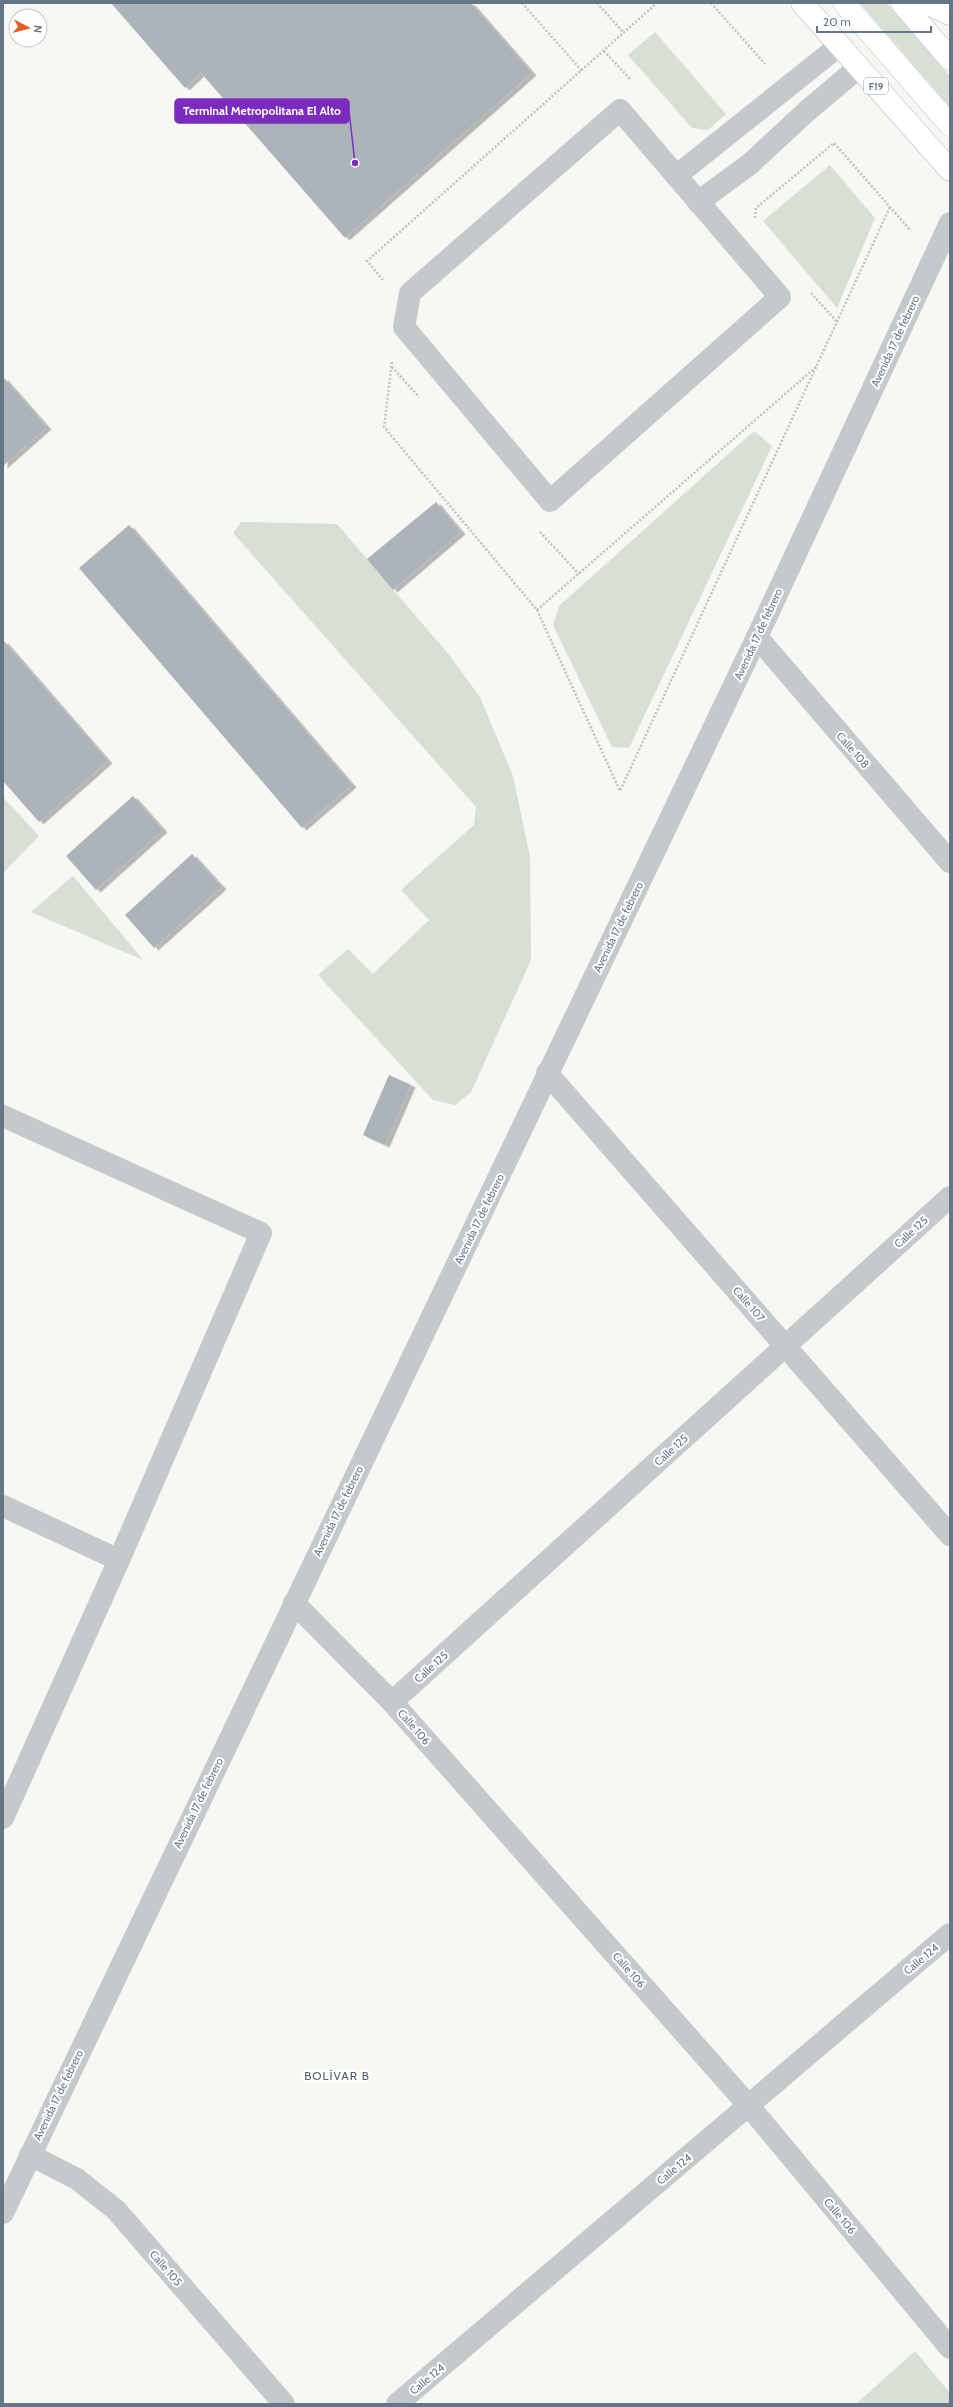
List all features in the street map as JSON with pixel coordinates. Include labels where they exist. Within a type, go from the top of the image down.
[{"type":"main road","name":"F19","points":[[802,3],[950,170]]},
{"type":"main road","name":"F19","points":[[844,3],[950,125]]},
{"type":"main road","points":[[902,3],[950,59]]},
{"type":"main road","points":[[926,3],[950,14]]},
{"type":"street","points":[[676,176],[840,45]]},
{"type":"street","points":[[698,202],[750,164],[806,112],[860,67]]},
{"type":"street","points":[[620,110],[676,176],[780,297],[550,501],[404,327],[410,293],[620,110]]},
{"type":"street","name":"Avenida 17 de febrero","points":[[3,2213],[757,637],[950,223]]},
{"type":"street","name":"Calle 108","points":[[757,637],[950,862]]},
{"type":"street","name":"Calle 107","points":[[548,1073],[950,1535]]},
{"type":"street","points":[[3,1116],[260,1233],[119,1560],[3,1818]]},
{"type":"street","name":"Calle 125","points":[[392,1702],[950,1198]]},
{"type":"street","points":[[3,1506],[119,1560]]},
{"type":"street","name":"Calle 106","points":[[294,1603],[392,1702],[748,2106],[950,2348]]},
{"type":"street","name":"Calle 124","points":[[397,2404],[950,1934]]},
{"type":"street","name":"Calle 105","points":[[30,2155],[77,2179],[116,2210],[284,2404]]},
{"type":"path","points":[[522,3],[582,71]]},
{"type":"path","points":[[597,3],[624,33]]},
{"type":"path","points":[[636,86],[604,51],[657,3]]},
{"type":"path","points":[[711,3],[767,66]]},
{"type":"path","points":[[755,221],[756,208],[834,143],[890,207]]},
{"type":"path","points":[[806,287],[838,323]]},
{"type":"path","points":[[538,610],[817,367]]},
{"type":"shaded area","points":[[860,3],[887,3],[950,76],[950,107]]},
{"type":"shaded area","points":[[655,32],[726,114],[708,130],[692,128],[628,55]]},
{"type":"shaded area","points":[[830,165],[875,218],[837,308],[763,221]]},
{"type":"shaded area","points":[[754,431],[772,446],[629,748],[612,747],[553,625],[559,606]]},
{"type":"shaded area","points":[[241,522],[337,524],[450,656],[480,697],[513,776],[530,857],[531,960],[471,1092],[455,1105],[433,1100],[318,975],[348,949],[373,974],[429,920],[401,890],[474,825],[476,807],[233,533]]},
{"type":"shaded area","points":[[3,797],[39,836],[3,873]]},
{"type":"shaded area","points":[[73,876],[143,960],[31,912]]},
{"type":"shaded area","points":[[915,2351],[950,2393],[950,2404],[856,2404]]},
{"type":"building","points":[[111,3],[471,3],[532,73],[345,238],[201,73],[185,88]]},
{"type":"building","points":[[3,377],[47,427],[3,466]]},
{"type":"building","points":[[436,502],[461,532],[393,590],[367,559]]},
{"type":"building","points":[[129,525],[352,785],[302,828],[79,568]]},
{"type":"building","points":[[3,640],[108,761],[39,822],[3,781]]},
{"type":"building","points":[[133,796],[163,830],[96,890],[66,856]]},
{"type":"building","points":[[192,854],[222,887],[154,948],[125,915]]},
{"type":"building","points":[[389,1075],[411,1085],[385,1145],[363,1135]]},
{"type":"place","name":"Terminal Metropolitana El Alto","points":[[355,163]]},
{"type":"district","name":"BOLÍVAR B","points":[[337,2076]]}]
